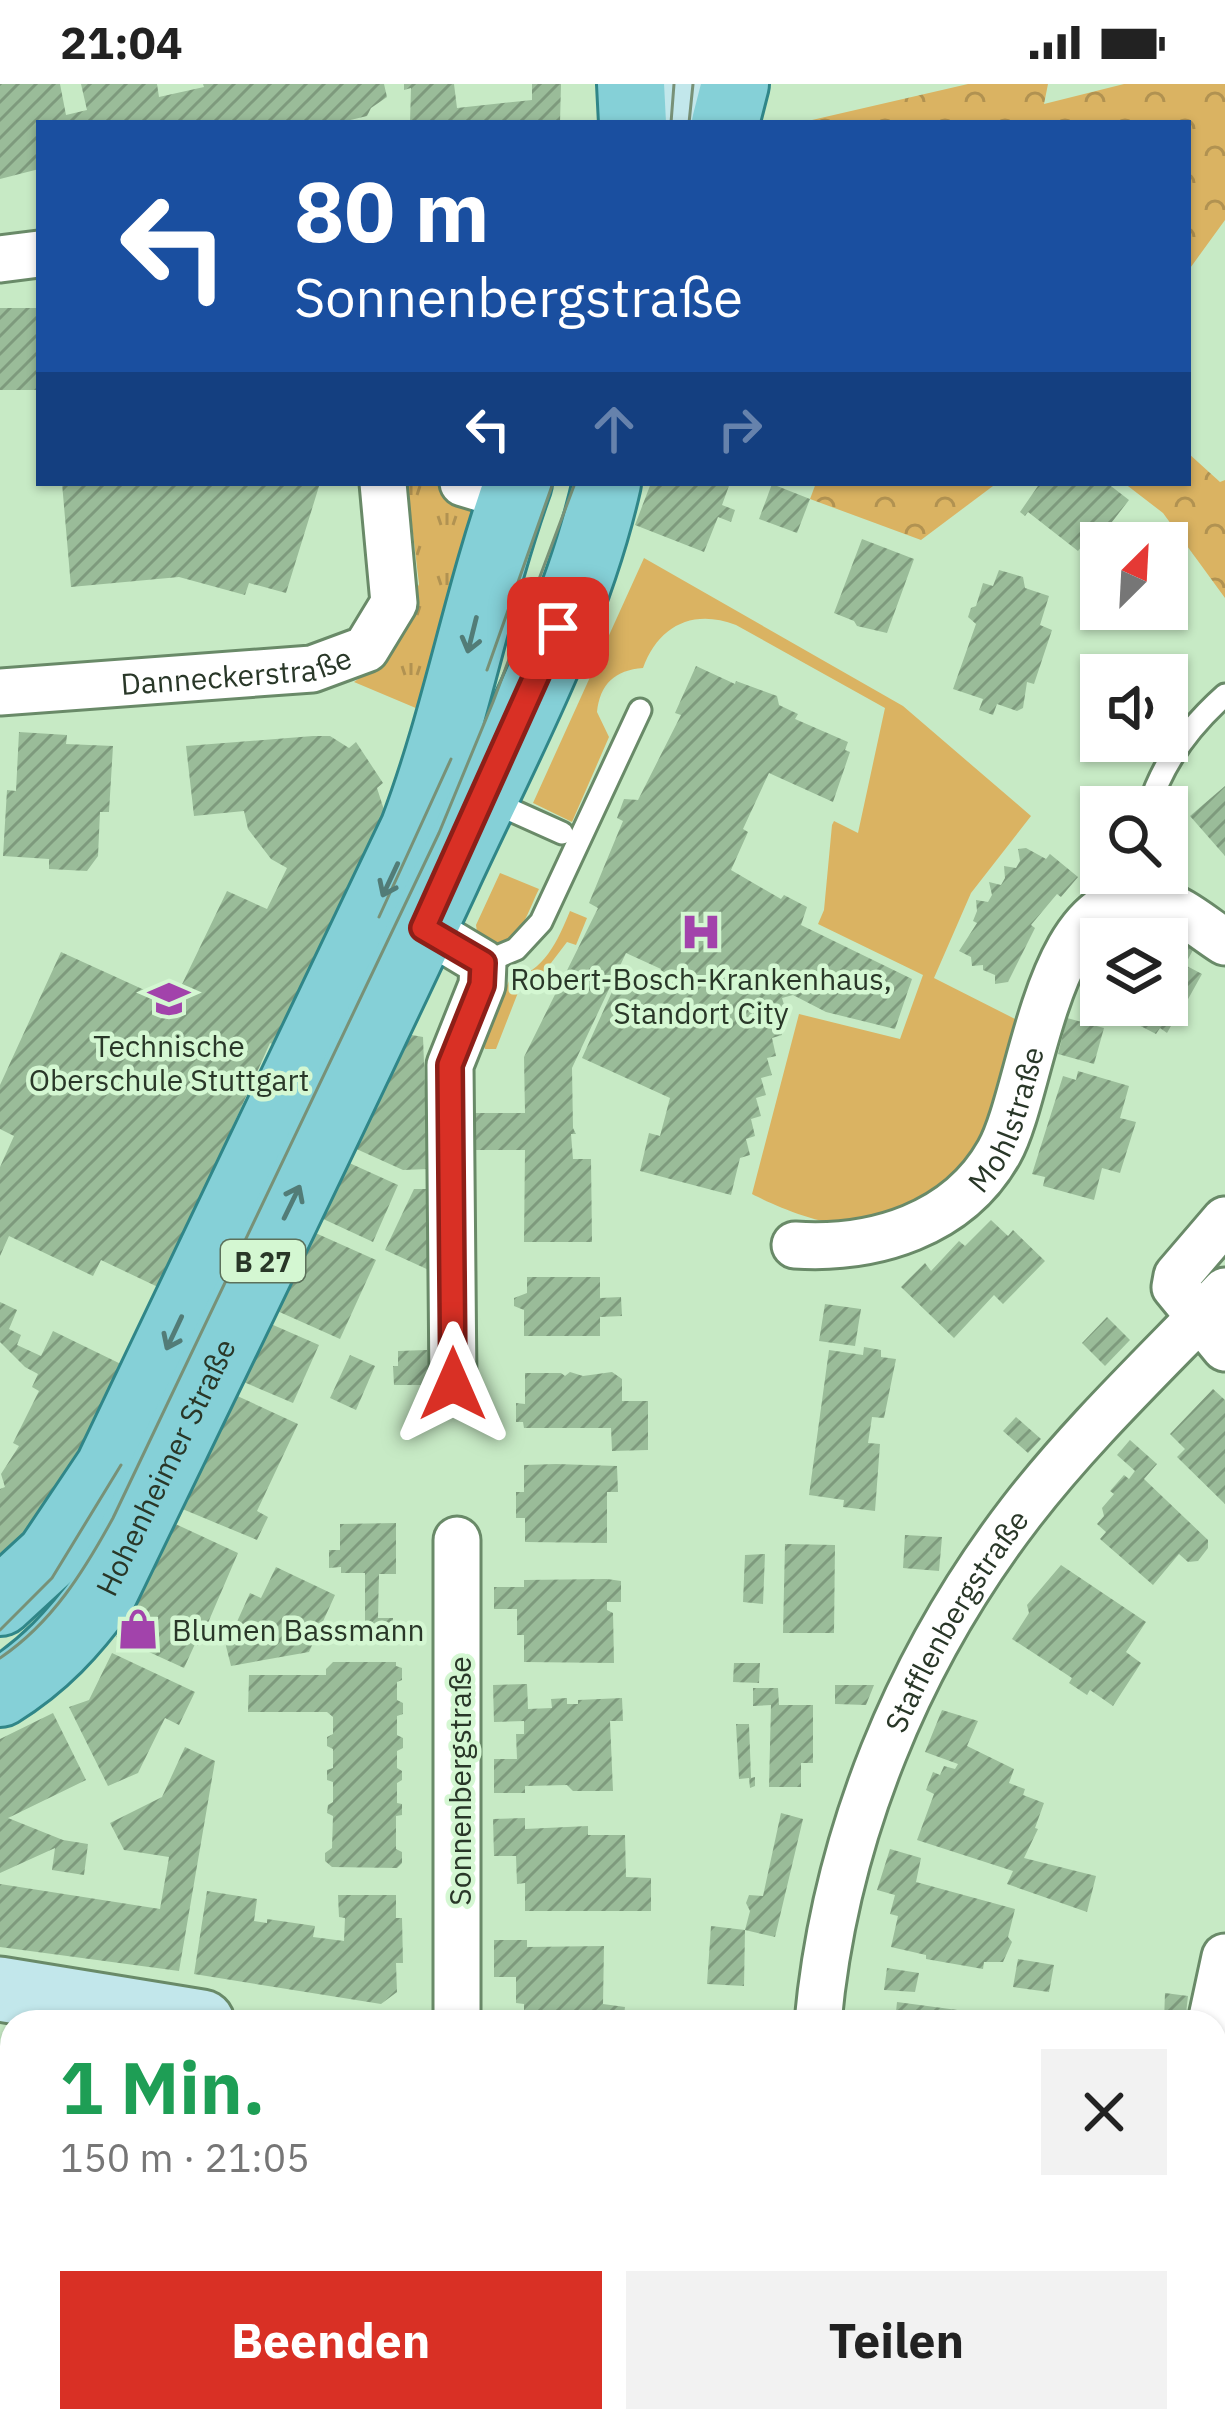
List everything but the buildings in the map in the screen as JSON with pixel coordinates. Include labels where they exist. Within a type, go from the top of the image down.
[{"type":"main road","points":[[631,84],[633,120]]},
{"type":"main road","points":[[726,120],[735,84]]},
{"type":"main road","name":"Hohenheimer Straße","points":[[0,1601],[50,1556],[109,1468],[414,830],[459,785],[585,563],[607,486]]},
{"type":"main road","name":"Hohenheimer Straße","points":[[0,1693],[31,1674],[71,1636],[104,1592],[423,928],[459,785],[498,488]]},
{"type":"street","points":[[657,120],[682,84]]},
{"type":"street","points":[[0,259],[36,254]]},
{"type":"street","name":"Danneckerstraße","points":[[0,692],[312,669],[366,650],[394,603],[382,486]]},
{"type":"street","name":"Mohlstraße","points":[[795,1245],[850,1244],[907,1230],[943,1213],[974,1187],[998,1155],[1014,1119],[1046,1004],[1066,953],[1099,915],[1139,890],[1225,942]]},
{"type":"street","points":[[423,928],[483,963],[482,985],[450,1065],[453,1384]]},
{"type":"street","points":[[1216,1320],[1177,1292],[1175,1282],[1225,1220]]},
{"type":"street","name":"Stafflenbergstraße","points":[[820,2010],[832,1926],[852,1845],[878,1766],[931,1652],[1022,1511],[1076,1447],[1216,1320]]},
{"type":"street","name":"Sonnenbergstraße","points":[[457,1540],[457,2010]]},
{"type":"street","points":[[1214,2010],[1225,1957]]},
{"type":"street","points":[[0,1988],[131,2010]]},
{"type":"lane","points":[[1156,786],[1184,736],[1225,695]]},
{"type":"lane","points":[[483,963],[516,949],[541,922],[640,710]]},
{"type":"lane","points":[[459,785],[562,832]]},
{"type":"green space","points":[[968,84],[1048,84],[1044,104],[1124,84],[1225,84],[1225,220],[1191,267],[1191,120],[812,120]]},
{"type":"green space","points":[[1191,456],[1220,482],[1225,480],[1225,598],[1188,547],[1188,522],[1170,522],[1128,486],[1191,486]]},
{"type":"green space","points":[[407,486],[500,486],[430,714],[354,682],[386,659],[419,584]]},
{"type":"green space","points":[[815,486],[993,486],[921,540],[810,499]]},
{"type":"green space","points":[[644,558],[903,706],[1031,816],[971,893],[934,978],[1021,1022],[999,1104],[979,1148],[965,1165],[931,1194],[891,1215],[838,1224],[752,1194],[799,1014],[900,1039],[923,975],[818,924],[824,910],[832,825],[834,821],[858,833],[885,708],[736,625],[692,620],[668,631],[643,668],[617,675],[605,686],[597,712],[609,737],[572,822],[533,803]]},
{"type":"green space","points":[[500,873],[539,889],[516,934],[491,948],[478,939],[476,925]]},
{"type":"green space","points":[[570,911],[587,918],[576,945],[567,942],[535,984],[519,990],[496,1049],[485,1049],[481,1040],[510,979],[541,962]]},
{"type":"tram line","points":[[671,120],[674,84]]},
{"type":"tram line","points":[[689,120],[693,84]]},
{"type":"tram line","points":[[487,670],[552,486]]},
{"type":"tram line","points":[[0,1658],[36,1629],[65,1595],[113,1518],[439,833],[574,486]]},
{"type":"tram line","points":[[379,917],[451,759]]},
{"type":"tram line","points":[[0,1630],[52,1578],[121,1465]]},
{"type":"place","name":"Robert-Bosch-Krankenhaus, Standort City","points":[[701,932]]},
{"type":"place","name":"Technische Oberschule Stuttgart","points":[[169,999]]},
{"type":"place","name":"Blumen Bassmann","points":[[138,1629]]},
{"type":"route","points":[[453,1384],[450,1065],[482,985],[483,963],[423,928],[558,628]]}]
